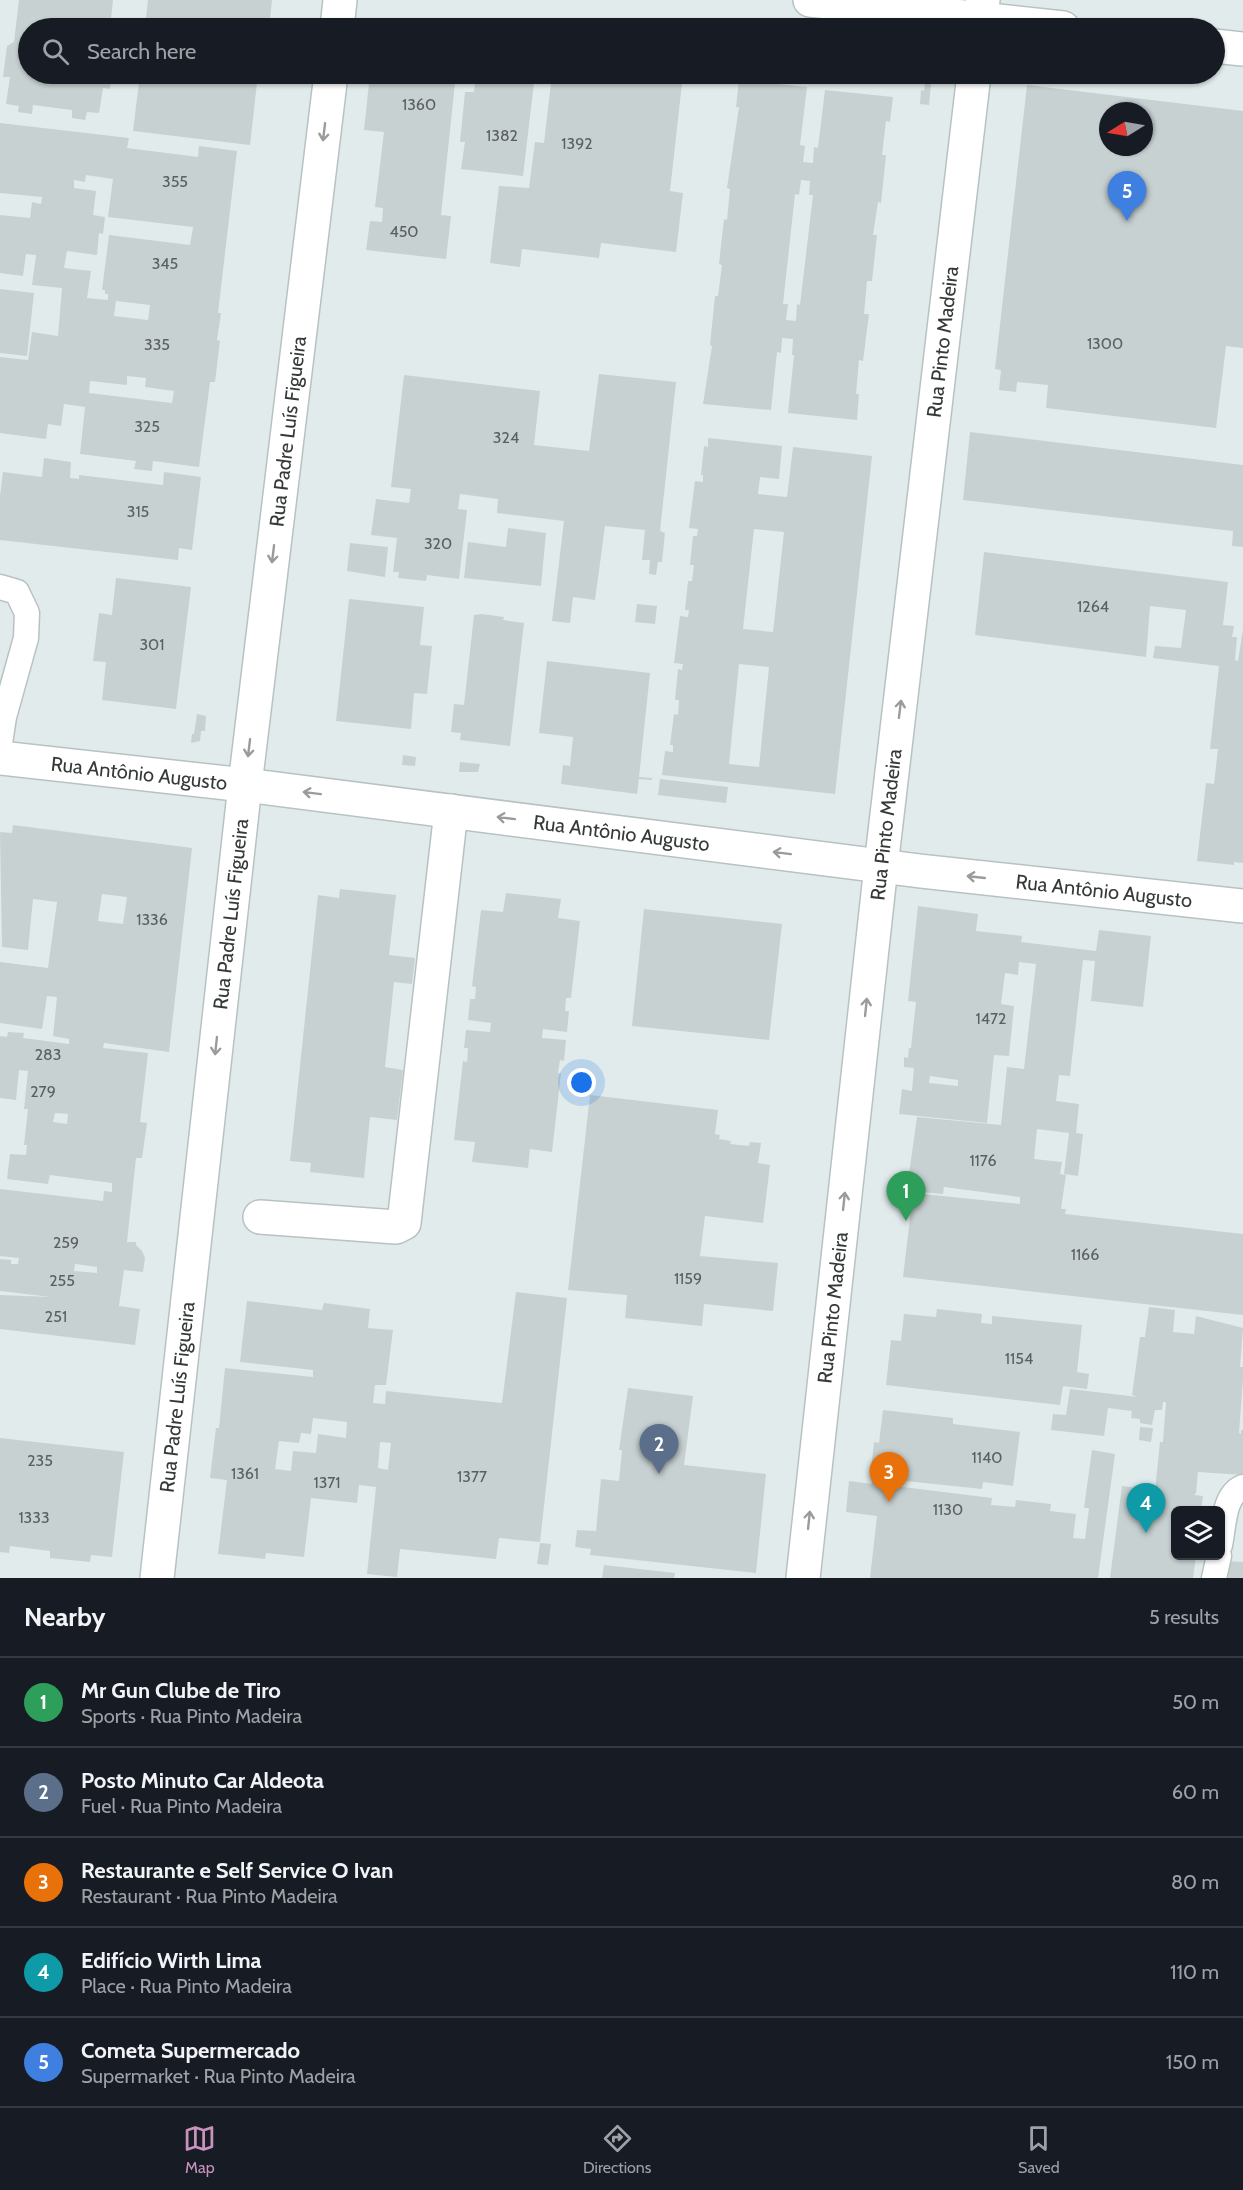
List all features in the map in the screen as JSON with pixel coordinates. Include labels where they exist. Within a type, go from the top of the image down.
[{"type":"street","points":[[338,18],[340,0]]},
{"type":"street","points":[[810,0],[981,16]]},
{"type":"street","points":[[1225,47],[1243,49]]},
{"type":"street","name":"Rua Padre Luís Figueira","points":[[157,1578],[245,785],[330,84]]},
{"type":"street","name":"Rua Pinto Madeira","points":[[803,1578],[881,866],[973,84]]},
{"type":"street","name":"Rua Antônio Augusto","points":[[0,758],[245,785],[881,866],[1243,906]]},
{"type":"street","points":[[260,1217],[396,1227],[404,1223],[450,811]]},
{"type":"lane","points":[[0,587],[17,592],[27,613],[26,638],[4,717],[0,742]]},
{"type":"lane","points":[[1225,1523],[1229,1501],[1236,1490],[1243,1487]]},
{"type":"lane","points":[[1214,1578],[1218,1560]]},
{"type":"building","points":[[19,0],[113,0],[111,18],[18,18],[18,84],[111,84],[110,89],[103,88],[99,113],[87,112],[85,120],[72,118],[72,110],[33,105],[32,114],[18,112],[19,106],[6,104],[10,77],[3,77],[7,46],[14,42]]},
{"type":"building","points":[[148,0],[272,0],[270,18],[146,18]]},
{"type":"building","points":[[139,84],[257,84],[250,145],[133,131]]},
{"type":"building","points":[[369,84],[455,84],[441,215],[451,216],[446,259],[366,250],[370,221],[382,222],[383,208],[375,207],[384,132],[364,130]]},
{"type":"building","points":[[475,84],[534,84],[523,176],[461,169],[465,142],[460,142],[465,92],[474,92]]},
{"type":"building","points":[[551,84],[682,84],[670,191],[683,193],[676,252],[601,243],[599,258],[522,249],[520,267],[490,263],[499,186],[529,188],[535,142],[544,143]]},
{"type":"building","points":[[739,84],[807,87],[800,145],[805,146],[803,162],[813,163],[814,147],[818,148],[825,90],[893,97],[890,122],[886,121],[882,155],[886,155],[881,203],[878,202],[873,235],[877,235],[872,281],[867,281],[864,314],[869,314],[863,361],[859,360],[856,394],[859,394],[857,420],[788,413],[794,355],[792,355],[793,339],[782,338],[781,353],[777,352],[771,410],[703,404],[712,346],[710,345],[715,296],[718,296],[722,265],[719,264],[724,219],[727,220],[730,189],[727,188],[739,107],[736,107]],"holes":[[[801,180],[810,181],[809,195],[813,195],[800,305],[797,304],[796,321],[786,320],[788,304],[783,304],[795,194],[799,195]]]},
{"type":"building","points":[[925,84],[931,84],[929,105],[920,104],[921,90],[924,91]]},
{"type":"building","points":[[1027,85],[1243,111],[1243,348],[1226,346],[1216,428],[1046,408],[1048,385],[1017,382],[1016,392],[999,390],[1001,370],[995,369]]},
{"type":"building","points":[[0,123],[129,138],[127,148],[198,157],[199,146],[237,151],[218,313],[221,313],[217,340],[220,341],[215,382],[210,382],[199,467],[153,461],[152,471],[134,469],[136,461],[80,454],[85,407],[64,404],[61,426],[48,424],[46,439],[0,433],[0,357],[28,360],[32,332],[58,336],[62,288],[32,285],[36,255],[26,254],[23,276],[0,273],[0,215],[30,218],[32,202],[41,204],[42,197],[0,193]],"holes":[[[86,175],[113,179],[108,217],[193,227],[190,245],[109,235],[102,290],[108,294],[108,300],[87,298],[91,271],[64,268],[67,251],[97,255],[99,233],[103,234],[105,217],[93,215],[96,191],[74,188],[74,180],[85,182]],[[116,301],[150,305],[148,320],[114,316]],[[127,376],[146,378],[145,387],[174,391],[172,403],[89,393],[90,381],[127,385]]]},
{"type":"building","points":[[0,289],[34,293],[27,356],[0,353]]},
{"type":"building","points":[[599,374],[676,382],[660,531],[665,533],[662,562],[658,562],[656,575],[649,574],[650,560],[642,560],[645,530],[605,526],[595,600],[573,597],[570,623],[552,621],[564,521],[497,513],[498,499],[460,494],[458,509],[467,510],[459,579],[427,575],[426,581],[398,578],[399,572],[393,572],[397,538],[371,535],[376,499],[409,503],[411,489],[391,487],[404,375],[540,391],[534,445],[589,451]]},
{"type":"building","points":[[970,432],[1243,465],[1243,547],[1232,546],[1233,531],[963,500]]},
{"type":"building","points":[[708,438],[782,446],[779,479],[760,477],[758,494],[787,497],[793,447],[872,456],[835,794],[662,775],[665,751],[673,752],[673,745],[670,745],[674,714],[678,715],[679,700],[675,700],[678,669],[682,670],[683,664],[674,663],[680,616],[688,617],[689,610],[685,610],[688,581],[692,581],[694,565],[690,565],[693,536],[697,536],[698,529],[689,528],[695,481],[703,482],[703,475],[701,475],[704,446],[708,447]],"holes":[[[754,529],[784,532],[773,632],[743,629]],[[739,664],[769,667],[759,767],[729,764]]]},
{"type":"building","points":[[44,458],[71,462],[70,478],[79,479],[79,475],[163,485],[164,472],[201,477],[192,550],[179,548],[178,560],[0,540],[0,496],[3,472],[42,477]]},
{"type":"building","points":[[508,528],[546,533],[541,586],[464,578],[468,542],[506,547]]},
{"type":"building","points":[[350,543],[388,547],[385,577],[347,571]]},
{"type":"building","points":[[984,552],[1228,582],[1223,625],[1234,626],[1232,637],[1237,637],[1235,660],[1238,661],[1243,629],[1243,863],[1234,862],[1234,865],[1197,861],[1206,783],[1214,784],[1218,749],[1210,749],[1219,666],[1153,658],[1155,646],[1181,648],[1186,610],[1150,606],[1146,657],[975,635]]},
{"type":"building","points":[[116,578],[191,587],[176,709],[102,700],[106,662],[93,661],[99,613],[112,615]]},
{"type":"building","points":[[349,599],[424,607],[420,645],[432,646],[427,694],[414,693],[411,729],[336,721]]},
{"type":"building","points":[[637,604],[657,606],[655,624],[635,622]]},
{"type":"building","points":[[482,614],[524,623],[510,746],[460,740],[461,733],[451,732],[454,704],[464,705],[474,615]]},
{"type":"building","points":[[547,661],[650,673],[639,777],[652,778],[652,780],[639,779],[637,794],[561,784],[563,765],[570,766],[573,737],[539,733]]},
{"type":"building","points":[[197,714],[206,716],[205,731],[201,731],[200,741],[191,743],[192,734],[194,734]]},
{"type":"building","points":[[403,755],[416,757],[415,766],[402,765]]},
{"type":"building","points":[[460,762],[480,764],[478,772],[459,772]]},
{"type":"building","points":[[660,779],[728,787],[726,803],[658,795]]},
{"type":"building","points":[[13,825],[192,848],[169,1052],[104,1043],[103,1048],[148,1053],[140,1122],[147,1123],[142,1158],[136,1158],[127,1242],[136,1242],[145,1258],[143,1272],[124,1270],[119,1306],[140,1309],[135,1345],[0,1329],[0,1295],[51,1297],[0,1291],[0,1259],[11,1260],[11,1264],[18,1264],[19,1258],[0,1256],[0,1189],[103,1201],[104,1191],[112,1192],[112,1183],[50,1175],[48,1184],[7,1179],[10,1154],[26,1155],[27,1145],[24,1145],[28,1109],[24,1109],[28,1071],[19,1070],[16,1100],[0,1098],[0,1036],[7,1037],[8,1032],[24,1033],[23,1038],[69,1044],[69,1039],[53,1036],[57,997],[47,996],[42,1029],[0,1023],[0,962],[48,968],[57,902],[33,899],[28,950],[2,947],[0,832],[12,833]],"holes":[[[102,894],[127,897],[123,924],[98,921]],[[55,1113],[68,1114],[67,1124],[53,1122]],[[75,1264],[97,1267],[97,1273],[74,1271]]]},
{"type":"building","points":[[340,889],[396,895],[389,955],[415,958],[412,984],[394,982],[385,1067],[403,1070],[397,1120],[370,1117],[364,1178],[310,1172],[311,1163],[290,1161],[318,895],[339,898]]},
{"type":"building","points":[[506,893],[561,899],[558,918],[580,921],[571,998],[566,998],[565,1011],[569,1011],[567,1032],[543,1029],[542,1038],[566,1040],[564,1061],[560,1060],[558,1073],[561,1073],[552,1152],[530,1149],[528,1168],[472,1162],[475,1142],[454,1140],[463,1061],[467,1062],[468,1048],[464,1048],[466,1030],[490,1032],[491,1023],[468,1020],[470,999],[475,999],[476,987],[472,986],[481,910],[503,912]]},
{"type":"building","points":[[918,906],[978,914],[976,931],[1022,936],[1021,942],[1096,951],[1099,930],[1151,936],[1143,1007],[1091,1001],[1095,961],[1083,960],[1070,1076],[1059,1075],[1056,1101],[1079,1104],[1076,1133],[1083,1134],[1078,1176],[1064,1174],[1069,1133],[1037,1129],[1034,1159],[1062,1162],[1060,1174],[1066,1175],[1061,1209],[1066,1209],[1065,1214],[1243,1234],[1243,1315],[903,1277],[913,1193],[1020,1204],[1020,1197],[944,1187],[943,1194],[921,1192],[923,1183],[908,1181],[917,1117],[1001,1125],[1007,1067],[1024,1069],[1036,964],[1019,962],[1018,975],[1005,973],[1001,1004],[1014,1006],[1009,1056],[994,1055],[987,1123],[899,1114],[902,1089],[912,1091],[914,1068],[904,1067],[904,1057],[908,1058],[909,1048],[911,1048],[916,1002],[908,1001]],"holes":[[[930,1076],[958,1080],[958,1086],[929,1083]]]},
{"type":"building","points":[[644,909],[782,924],[769,1040],[632,1026]]},
{"type":"building","points":[[590,1095],[718,1110],[715,1134],[720,1135],[719,1139],[731,1141],[730,1144],[749,1146],[750,1142],[761,1143],[758,1163],[770,1165],[763,1223],[705,1216],[700,1256],[778,1263],[773,1311],[704,1304],[702,1326],[625,1318],[627,1295],[568,1290]]},
{"type":"building","points":[[516,1292],[567,1298],[540,1542],[499,1538],[496,1559],[400,1549],[397,1577],[367,1574],[376,1487],[359,1485],[357,1503],[311,1498],[304,1557],[266,1553],[265,1559],[218,1554],[227,1480],[210,1478],[216,1428],[219,1428],[225,1368],[313,1377],[313,1370],[240,1362],[247,1301],[322,1310],[324,1303],[370,1309],[368,1328],[393,1330],[386,1385],[375,1385],[373,1403],[385,1404],[386,1391],[502,1403]],"holes":[[[313,1418],[347,1422],[346,1438],[318,1434],[316,1453],[293,1451],[291,1471],[275,1469],[279,1441],[299,1443],[301,1433],[311,1434]],[[380,1442],[391,1443],[388,1470],[378,1468]]]},
{"type":"building","points":[[1149,1307],[1175,1310],[1173,1332],[1194,1334],[1196,1316],[1243,1328],[1240,1367],[1243,1367],[1243,1379],[1239,1433],[1241,1434],[1243,1430],[1243,1475],[1198,1472],[1194,1495],[1203,1496],[1202,1506],[1171,1506],[1171,1560],[1195,1560],[1193,1578],[1110,1578],[1122,1486],[1155,1490],[1160,1442],[1163,1442],[1166,1402],[1163,1402],[1162,1410],[1155,1410],[1152,1425],[1140,1423],[1140,1419],[1131,1418],[1132,1411],[1108,1408],[1104,1436],[1051,1430],[1053,1414],[1066,1415],[1070,1389],[1138,1397],[1132,1395],[1140,1337],[1145,1337]]},
{"type":"building","points":[[937,1309],[982,1314],[981,1323],[992,1324],[992,1316],[1082,1325],[1077,1372],[1089,1374],[1087,1389],[1063,1386],[1060,1405],[886,1385],[891,1340],[901,1341],[904,1314],[936,1317]]},
{"type":"building","points":[[628,1388],[693,1396],[684,1465],[766,1474],[756,1573],[590,1555],[591,1549],[575,1547],[577,1530],[596,1531],[601,1479],[619,1481],[622,1450],[619,1450]]},
{"type":"building","points":[[883,1410],[953,1418],[953,1424],[1020,1432],[1013,1486],[983,1482],[982,1489],[896,1480],[895,1486],[992,1498],[991,1505],[1015,1507],[1016,1500],[1051,1504],[1050,1511],[1076,1514],[1073,1538],[1085,1539],[1089,1508],[1084,1508],[1092,1450],[1115,1454],[1098,1578],[870,1578],[877,1516],[846,1512],[849,1481],[872,1484],[874,1442],[879,1443]]},
{"type":"building","points":[[1140,1427],[1153,1428],[1151,1442],[1139,1440]]},
{"type":"building","points":[[0,1438],[124,1452],[112,1557],[91,1555],[90,1562],[50,1558],[50,1551],[10,1546],[9,1553],[0,1552]]},
{"type":"building","points":[[540,1543],[551,1544],[548,1565],[537,1564]]},
{"type":"building","points":[[1226,1561],[1243,1562],[1243,1578],[1224,1578]]},
{"type":"building","points":[[604,1565],[675,1573],[674,1578],[602,1578]]},
{"type":"place","name":"Cometa Supermercado","points":[[1127,221]]},
{"type":"place","name":"Mr Gun Clube de Tiro","points":[[906,1221]]},
{"type":"place","name":"Posto Minuto Car Aldeota","points":[[659,1474]]},
{"type":"place","name":"Restaurante e Self Service O Ivan","points":[[889,1502]]},
{"type":"place","name":"Edifício Wirth Lima","points":[[1146,1533]]}]
